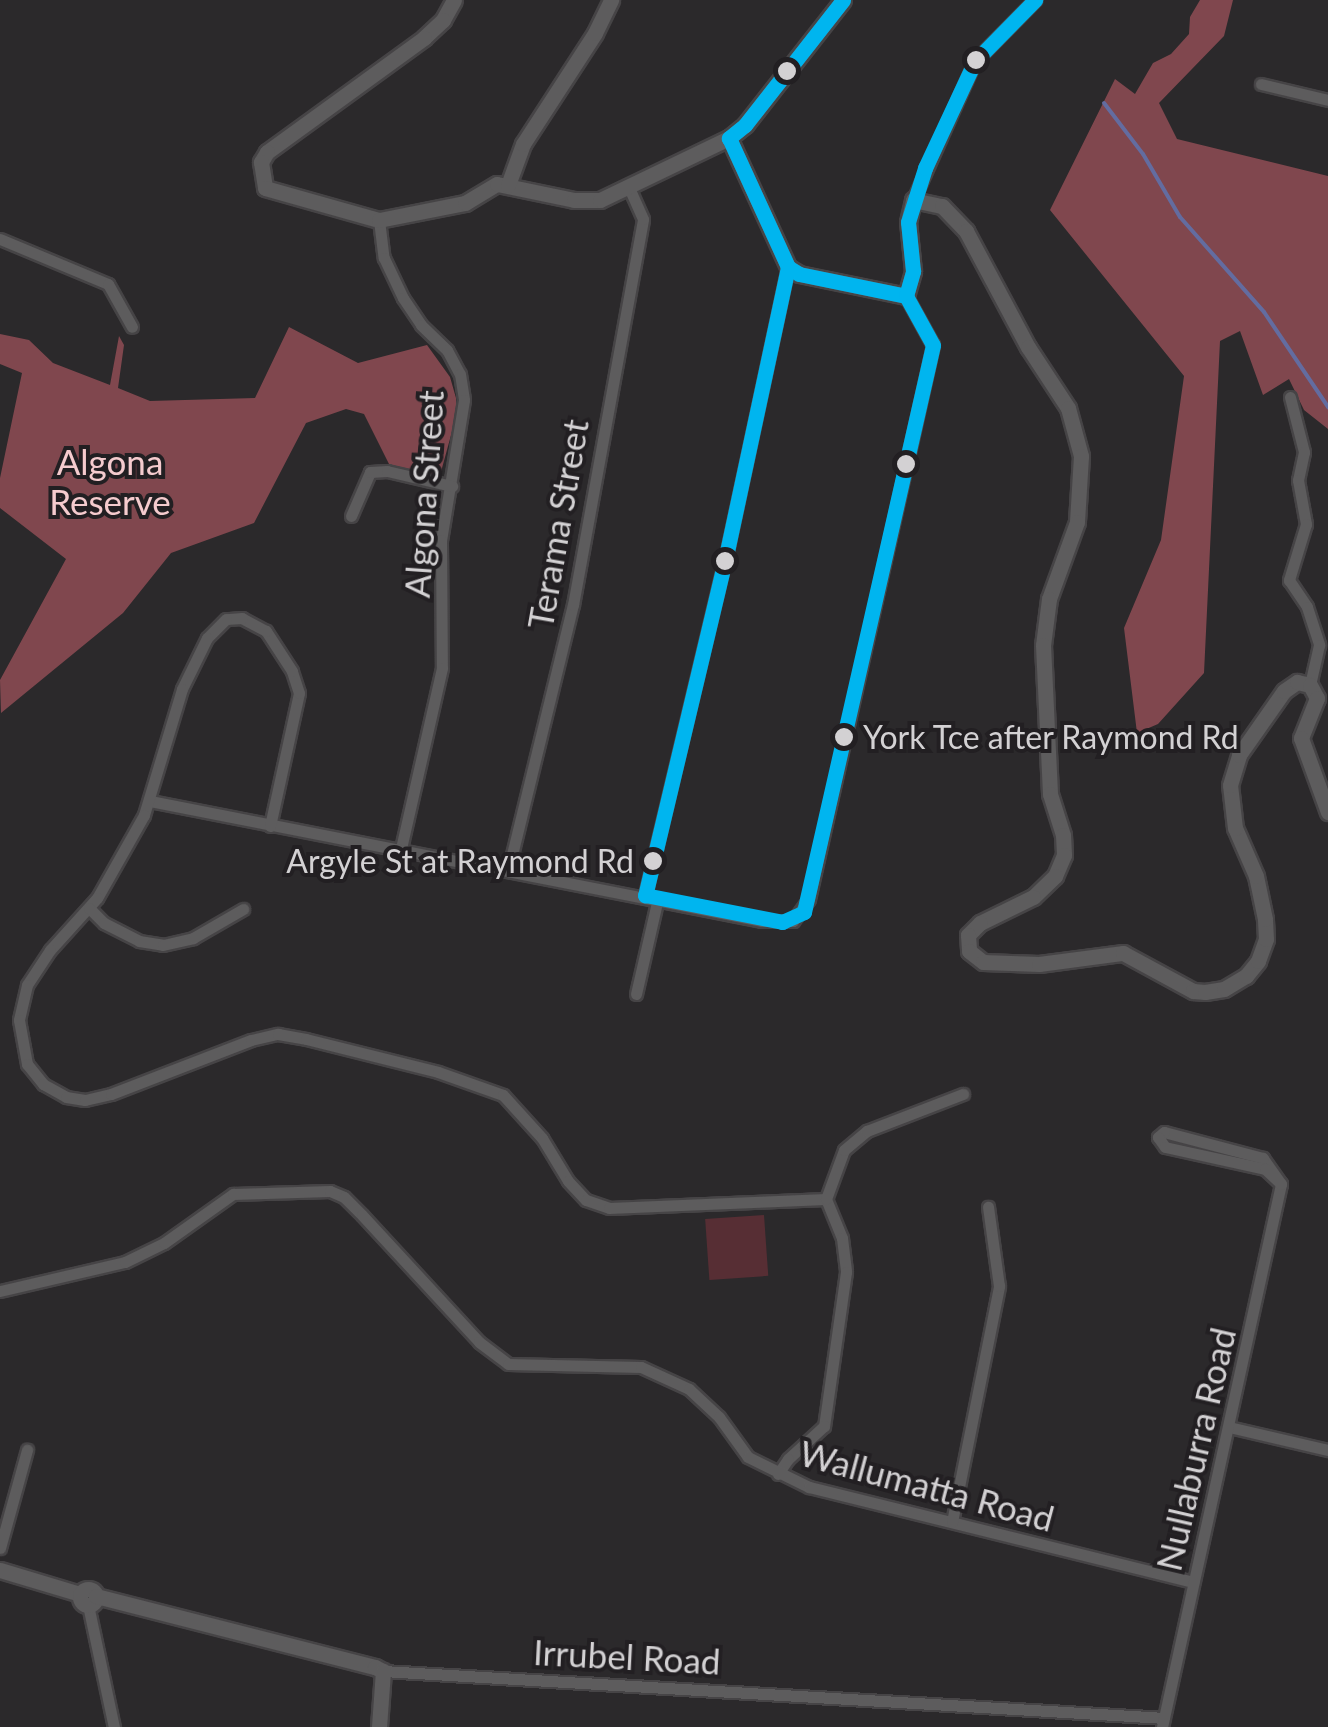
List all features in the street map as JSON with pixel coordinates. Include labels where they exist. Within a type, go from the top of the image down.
[{"type":"street","points":[[454,0],[443,20],[424,38],[277,142],[261,162],[265,188],[379,220],[465,203],[490,186],[508,185],[574,200],[600,200],[729,138],[745,125],[843,0]]},
{"type":"street","points":[[508,185],[524,144],[595,33],[610,0]]},
{"type":"street","points":[[150,801],[400,852],[645,895],[762,921],[793,920],[804,912],[878,605],[933,344],[906,296],[913,271],[908,222],[913,200],[975,61],[1035,0]]},
{"type":"street","points":[[1261,84],[1328,100]]},
{"type":"street","points":[[729,138],[788,267],[799,274],[906,296]]},
{"type":"street","name":"Terama Street","points":[[508,871],[574,605],[644,219],[629,188]]},
{"type":"street","points":[[913,200],[942,206],[966,231],[1028,347],[1068,408],[1082,456],[1077,522],[1048,599],[1043,645],[1050,794],[1063,835],[1064,856],[1056,876],[1034,897],[980,923],[968,935],[969,951],[983,962],[1039,964],[1104,952],[1123,953],[1193,991],[1224,989],[1246,976],[1258,961],[1266,939],[1266,920],[1256,876],[1235,828],[1230,785],[1239,754],[1284,691],[1297,682],[1310,685]]},
{"type":"street","name":"Algona Street","points":[[379,220],[384,258],[403,298],[448,350],[460,374],[464,419],[441,540],[442,668],[400,852]]},
{"type":"street","points":[[0,239],[108,284],[132,328]]},
{"type":"street","points":[[645,895],[726,556],[788,267]]},
{"type":"street","points":[[1290,397],[1304,452],[1298,480],[1306,524],[1289,580],[1307,606],[1319,644],[1310,685],[1318,698],[1301,738],[1328,812]]},
{"type":"street","points":[[352,516],[370,472],[387,471],[452,486]]},
{"type":"street","points":[[270,826],[299,693],[292,671],[266,631],[242,618],[226,618],[207,638],[182,688],[150,801],[89,908],[50,950],[27,986],[20,1020],[27,1064],[43,1084],[66,1097],[84,1100],[112,1094],[251,1040],[278,1034],[438,1072],[503,1095],[542,1138],[568,1181],[586,1200],[610,1208],[826,1198]]},
{"type":"street","points":[[636,994],[658,898]]},
{"type":"street","points":[[89,908],[104,924],[139,942],[163,945],[193,938],[243,909]]},
{"type":"street","points":[[778,1474],[788,1458],[824,1426],[846,1272],[842,1238],[826,1198],[844,1150],[867,1131],[963,1094]]},
{"type":"street","points":[[1164,1132],[1264,1158],[1281,1184],[1265,1169],[1165,1147],[1158,1136],[1164,1132]]},
{"type":"street","name":"Nullaburra Road","points":[[1163,1722],[1281,1184]]},
{"type":"street","name":"Wallumatta Road","points":[[0,1291],[125,1262],[164,1243],[233,1194],[330,1192],[344,1197],[362,1214],[502,1361],[640,1367],[689,1390],[719,1417],[748,1457],[810,1487],[1193,1582]]},
{"type":"street","points":[[952,1522],[999,1286],[988,1207]]},
{"type":"street","points":[[1229,1427],[1328,1450]]},
{"type":"street","points":[[0,1548],[27,1450]]},
{"type":"street","name":"Irrubel Road","points":[[0,1570],[88,1598],[383,1671],[1163,1722]]},
{"type":"street","points":[[88,1598],[114,1727]]},
{"type":"street","points":[[379,1727],[383,1671]]},
{"type":"shaded area","points":[[764,1215],[768,1276],[709,1280],[705,1219]]},
{"type":"green space","points":[[1200,0],[1233,0],[1224,36],[1159,103],[1177,139],[1328,176],[1328,429],[1304,410],[1289,379],[1263,395],[1240,331],[1220,341],[1204,673],[1158,724],[1137,733],[1124,628],[1161,540],[1184,376],[1050,210],[1115,79],[1135,94],[1153,63],[1171,54],[1189,34],[1190,17]]},
{"type":"green space","name":"Algona Reserve","points":[[289,327],[358,363],[427,345],[450,377],[456,398],[456,417],[439,479],[390,466],[364,414],[346,409],[306,423],[254,523],[171,553],[123,613],[1,713],[0,680],[66,559],[0,508],[0,478],[22,373],[0,364],[0,334],[29,340],[53,363],[110,385],[119,336],[124,345],[118,388],[150,401],[255,398]]},
{"type":"waterway","points":[[1104,103],[1143,154],[1180,217],[1264,312],[1328,407]]},
{"type":"transit line","points":[[843,0],[745,125],[729,138],[788,267],[799,274],[906,296]]},
{"type":"transit line","points":[[906,296],[913,271],[908,222],[925,168],[975,61],[1035,0]]},
{"type":"transit line","points":[[788,267],[726,556],[645,895],[782,922],[804,912],[933,345],[906,296]]},
{"type":"place","name":"York Tce after Raymond Rd","points":[[844,737]]},
{"type":"place","name":"Argyle St at Raymond Rd","points":[[653,861]]}]
